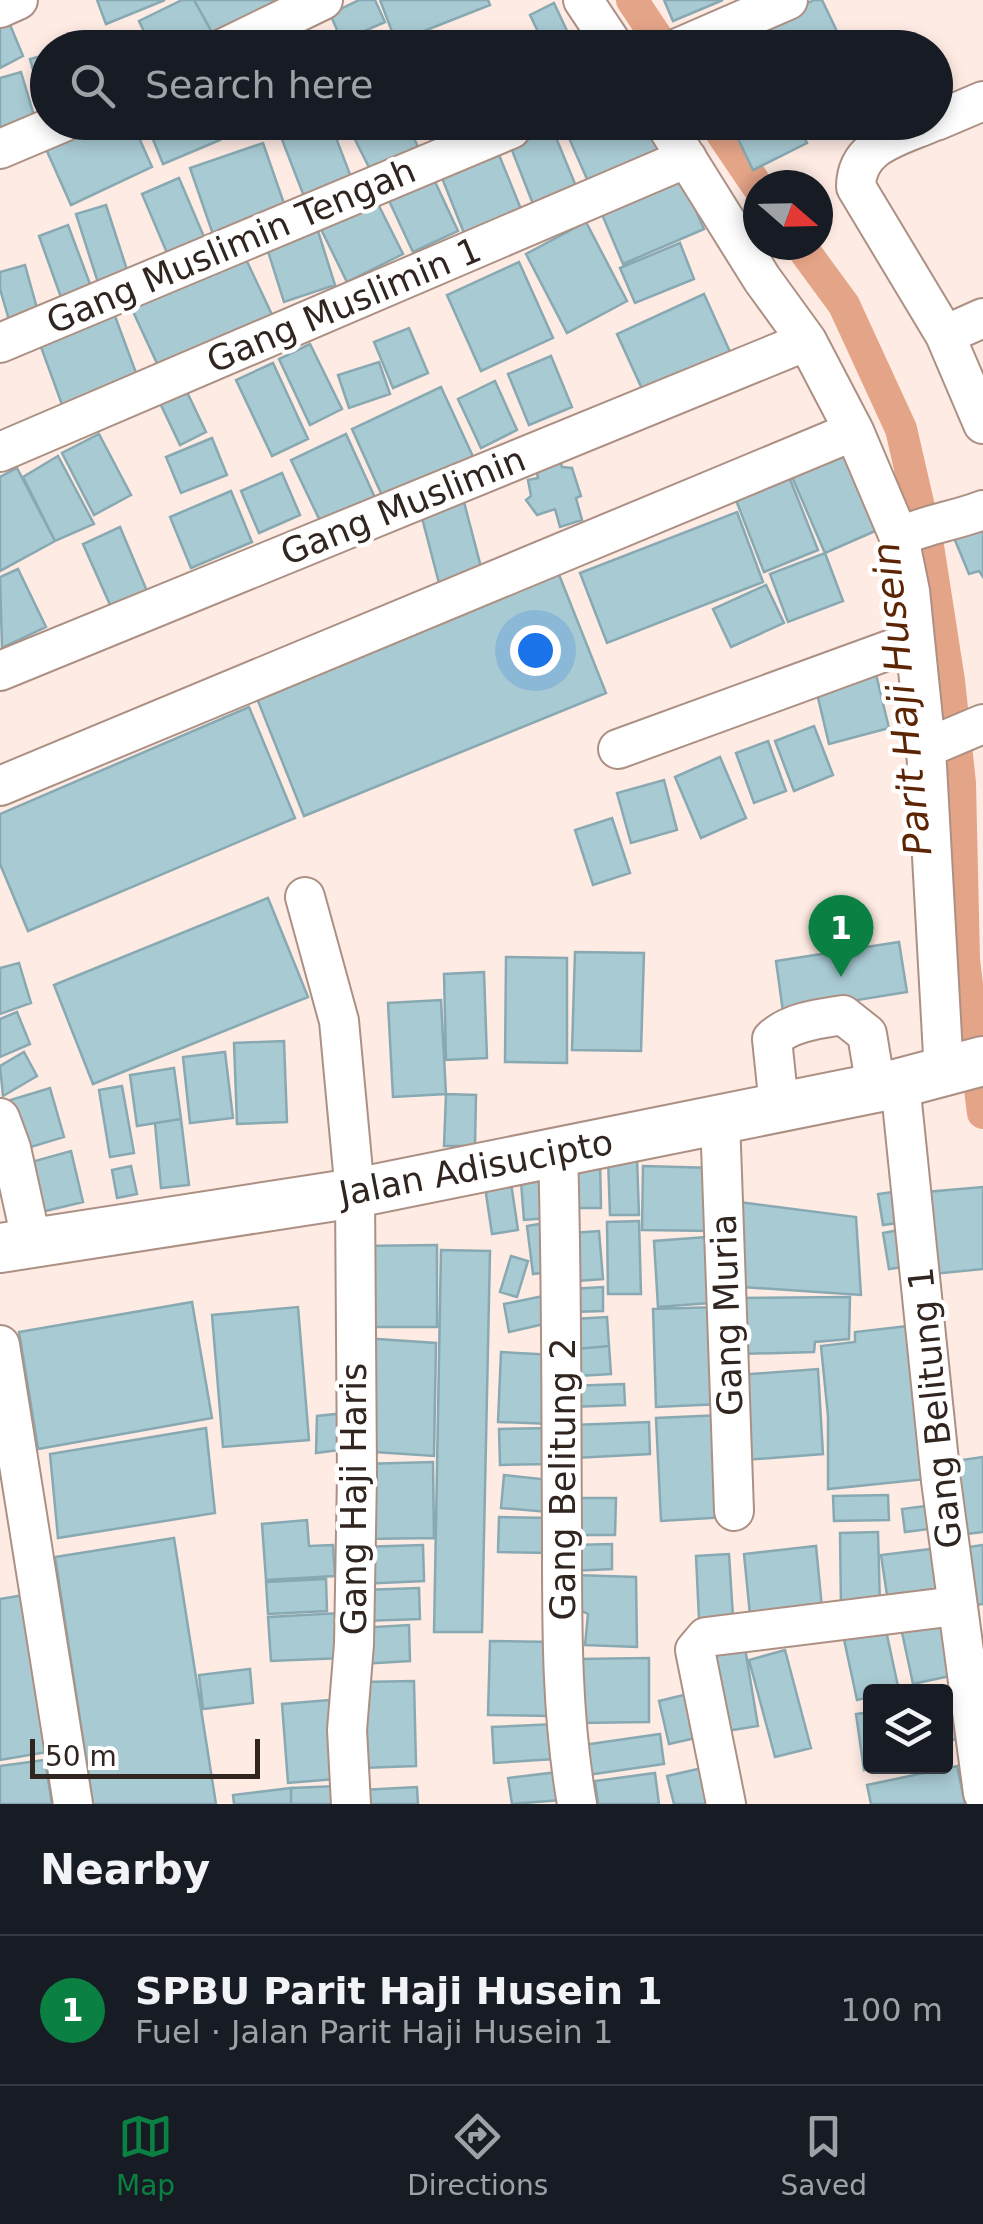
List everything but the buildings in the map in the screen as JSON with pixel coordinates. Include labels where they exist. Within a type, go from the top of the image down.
[{"type":"main road","name":"Jalan Adisucipto","points":[[16,1246],[354,1193],[930,1075]]},
{"type":"street","points":[[0,8],[18,0]]},
{"type":"street","points":[[261,30],[323,0]]},
{"type":"street","points":[[584,0],[603,30]]},
{"type":"street","points":[[718,30],[788,0]]},
{"type":"street","points":[[953,114],[983,101]]},
{"type":"street","points":[[0,149],[30,136]]},
{"type":"street","name":"Gang Muslimin Tengah","points":[[0,343],[485,140]]},
{"type":"street","points":[[676,140],[762,279],[807,341],[907,533],[914,641],[958,735],[930,1075],[843,1015],[815,1020],[782,1030],[772,1040],[780,1106]]},
{"type":"street","points":[[896,140],[863,156],[856,170],[856,187],[945,335],[983,424]]},
{"type":"street","name":"Gang Muslimin 1","points":[[0,452],[688,158]]},
{"type":"street","points":[[945,335],[983,318]]},
{"type":"street","name":"Gang Muslimin","points":[[0,672],[807,341]]},
{"type":"street","points":[[0,786],[854,431]]},
{"type":"street","points":[[907,533],[973,514]]},
{"type":"street","points":[[618,750],[914,641]]},
{"type":"street","name":"Gang Haji Haris","points":[[305,897],[339,1022],[354,1193],[357,1475],[348,1730],[351,1804]]},
{"type":"street","name":"Gang Belitung 1","points":[[930,1075],[956,1606],[983,1792]]},
{"type":"street","points":[[0,1118],[11,1148],[16,1246]]},
{"type":"street","name":"Gang Muria","points":[[720,1118],[734,1511]]},
{"type":"street","name":"Gang Belitung 2","points":[[558,1152],[563,1313],[562,1612],[570,1754],[577,1804]]},
{"type":"street","points":[[0,1345],[74,1804]]},
{"type":"street","points":[[726,1804],[696,1650],[706,1637],[956,1606]]},
{"type":"waterway","name":"Parit Haji Husein","points":[[632,0],[652,30]]},
{"type":"waterway","name":"Parit Haji Husein","points":[[726,140],[746,170]]},
{"type":"waterway","name":"Parit Haji Husein","points":[[811,260],[844,305],[901,429],[928,546],[960,783],[964,960],[983,1113]]},
{"type":"place","name":"SPBU Parit Haji Husein 1","points":[[841,977]]}]
